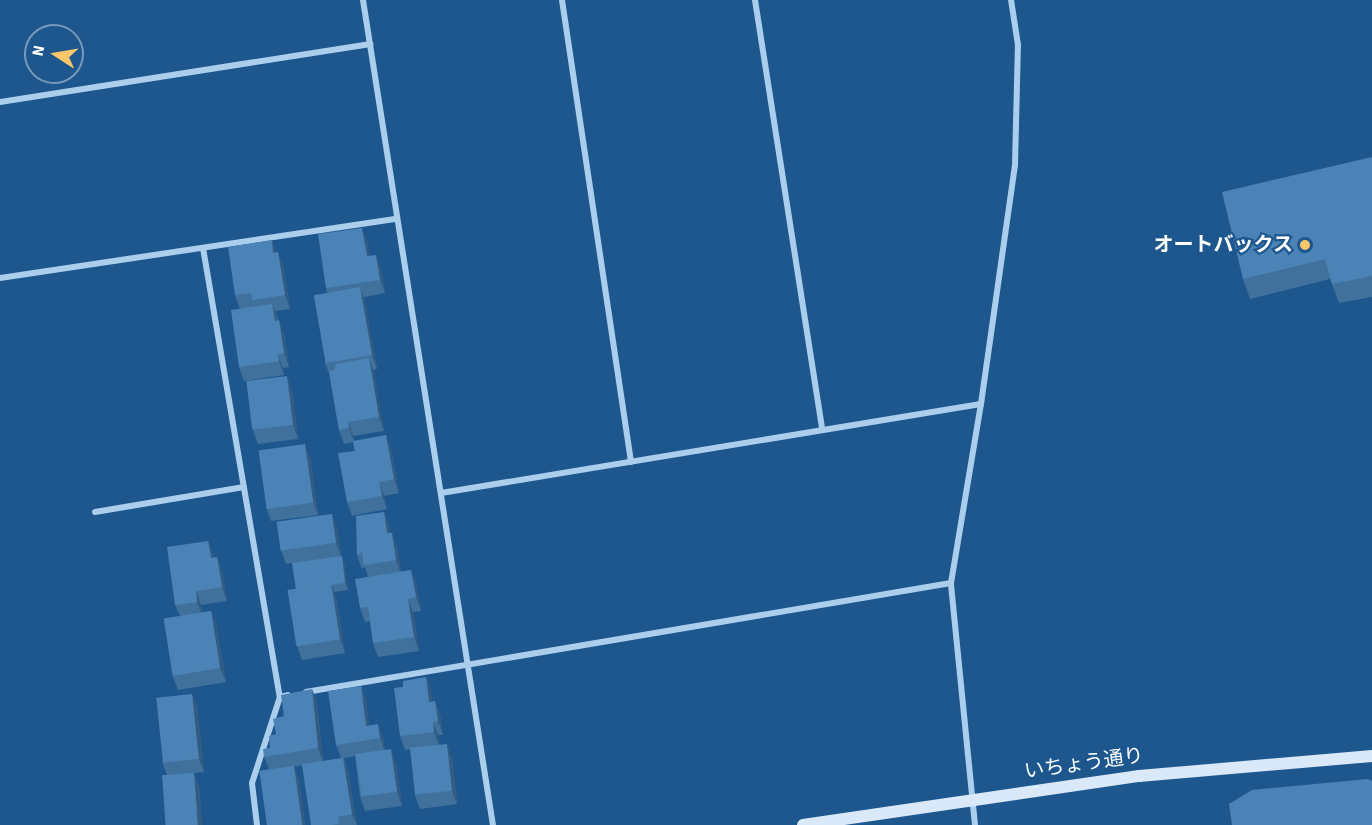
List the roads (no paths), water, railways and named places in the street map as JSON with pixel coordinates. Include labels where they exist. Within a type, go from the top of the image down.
[{"type":"street","points":[[363,0],[493,825]]},
{"type":"street","points":[[562,0],[630,462]]},
{"type":"street","points":[[755,0],[822,430]]},
{"type":"street","points":[[975,825],[951,583],[981,404],[1015,165],[1018,45],[1011,0]]},
{"type":"street","points":[[0,102],[370,44]]},
{"type":"street","points":[[0,278],[398,219]]},
{"type":"street","points":[[202,248],[280,697],[252,783],[257,825]]},
{"type":"street","points":[[441,493],[981,404]]},
{"type":"street","points":[[95,512],[244,487]]},
{"type":"street","points":[[280,697],[951,583]]},
{"type":"street","name":"いちょう通り","points":[[803,825],[1139,776],[1372,756]]},
{"type":"place","name":"オートバックス","points":[[1305,245]]}]
